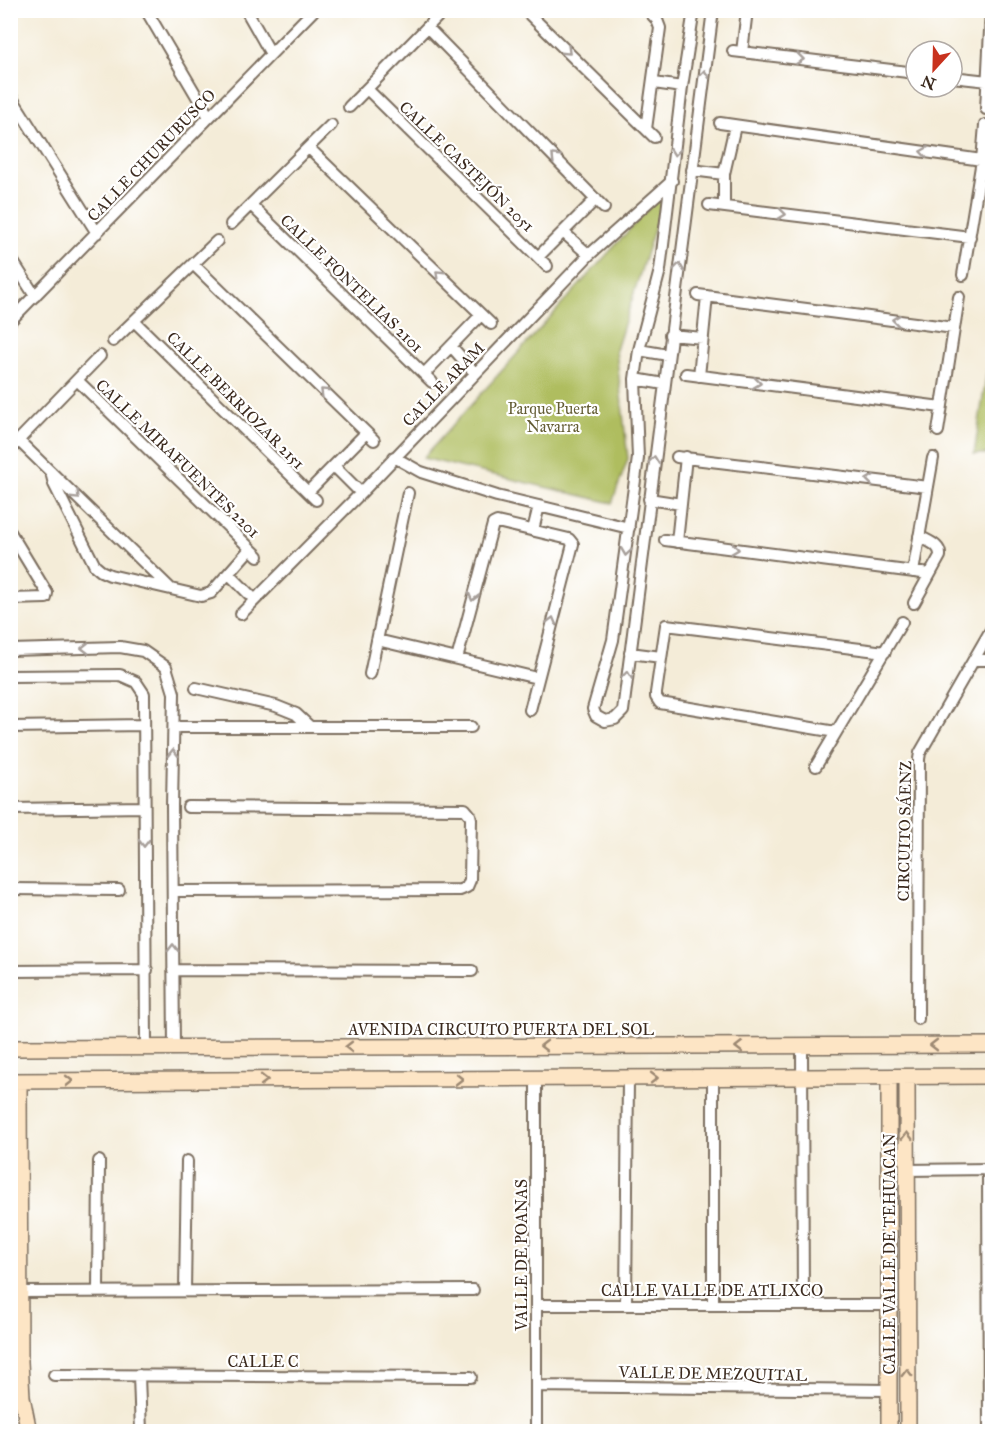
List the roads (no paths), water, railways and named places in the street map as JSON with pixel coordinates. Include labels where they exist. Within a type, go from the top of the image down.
[{"type":"street","points":[[146,10],[210,117]]},
{"type":"street","points":[[246,10],[271,54]]},
{"type":"street","name":"CALLE CHURUBUSCO","points":[[10,321],[314,10]]},
{"type":"street","points":[[349,107],[444,10]]},
{"type":"street","points":[[525,10],[650,133],[660,28],[657,20],[648,10]]},
{"type":"street","points":[[694,10],[682,87],[660,270],[639,350],[635,379],[638,458],[613,640],[593,709],[596,716],[605,721],[615,719],[623,711],[713,10]]},
{"type":"street","points":[[747,10],[737,52],[904,72]]},
{"type":"street","points":[[986,109],[991,10]]},
{"type":"street","points":[[428,28],[604,208]]},
{"type":"street","points":[[964,78],[987,81]]},
{"type":"street","points":[[654,83],[682,87]]},
{"type":"street","name":"CALLE CASTEJÓN 2051","points":[[367,89],[547,266]]},
{"type":"street","points":[[10,95],[97,232]]},
{"type":"street","points":[[720,123],[982,160]]},
{"type":"street","points":[[231,224],[332,125]]},
{"type":"street","points":[[963,275],[982,160],[985,125]]},
{"type":"street","points":[[724,207],[724,174],[735,126]]},
{"type":"street","points":[[309,148],[491,324]]},
{"type":"street","points":[[692,170],[724,174]]},
{"type":"street","name":"CALLE ARAM","points":[[241,614],[361,493],[474,372],[589,255],[672,181]]},
{"type":"street","points":[[538,257],[596,199]]},
{"type":"street","name":"CALLE FONTELIAS 2101","points":[[251,205],[428,378],[451,346]]},
{"type":"street","points":[[709,205],[970,237]]},
{"type":"street","points":[[562,232],[589,255]]},
{"type":"street","points":[[113,341],[217,242]]},
{"type":"street","points":[[10,257],[35,296]]},
{"type":"street","points":[[194,265],[370,436],[334,466],[361,493]]},
{"type":"street","points":[[699,376],[703,338],[703,296],[954,328]]},
{"type":"street","points":[[938,431],[959,297]]},
{"type":"street","points":[[474,372],[451,346],[481,315]]},
{"type":"street","name":"CALLE BERRIOZAR 2151","points":[[135,322],[312,496],[334,466]]},
{"type":"street","points":[[670,335],[703,338]]},
{"type":"street","points":[[639,350],[669,355]]},
{"type":"street","points":[[100,356],[15,445],[51,472],[173,590]]},
{"type":"street","points":[[686,374],[941,407]]},
{"type":"street","points":[[635,379],[664,384]]},
{"type":"street","name":"CALLE MIRAFUENTES 2201","points":[[77,380],[254,553],[228,574]]},
{"type":"street","points":[[394,457],[421,472],[539,506],[629,528]]},
{"type":"street","points":[[677,542],[682,457],[928,487]]},
{"type":"street","points":[[913,572],[933,458]]},
{"type":"street","points":[[51,472],[54,484],[95,566],[101,571],[173,590],[207,596],[228,574],[255,600]]},
{"type":"street","points":[[370,674],[408,493]]},
{"type":"street","points":[[650,499],[681,504]]},
{"type":"street","points":[[533,530],[539,506]]},
{"type":"street","points":[[457,659],[493,524],[497,522],[570,539],[573,544],[530,710]]},
{"type":"street","points":[[10,532],[47,593],[46,598],[10,599]]},
{"type":"street","points":[[914,603],[940,556],[938,546],[919,536]]},
{"type":"street","points":[[665,540],[930,573]]},
{"type":"street","points":[[816,766],[902,622]]},
{"type":"street","points":[[836,732],[660,704],[656,693],[666,625],[885,652]]},
{"type":"street","name":"CIRCUITO SÁENZ","points":[[918,1019],[920,753],[993,628]]},
{"type":"street","points":[[377,640],[537,678]]},
{"type":"street","points":[[10,650],[120,647],[143,651],[166,667],[174,693],[172,891],[174,1048]]},
{"type":"street","points":[[630,653],[661,657]]},
{"type":"street","points":[[975,660],[993,660]]},
{"type":"street","points":[[10,676],[120,675],[136,682],[144,694],[146,1047]]},
{"type":"street","points":[[196,688],[276,706],[296,714],[310,727]]},
{"type":"street","points":[[10,727],[143,725]]},
{"type":"street","points":[[174,727],[471,726]]},
{"type":"street","points":[[10,809],[144,807]]},
{"type":"street","points":[[172,891],[460,890],[467,887],[470,880],[471,819],[465,809],[188,807]]},
{"type":"street","points":[[10,889],[119,890]]},
{"type":"street","points":[[10,971],[147,970]]},
{"type":"street","points":[[173,970],[472,971]]},
{"type":"street","name":"AVENIDA CIRCUITO PUERTA DEL SOL","points":[[10,1048],[993,1045]]},
{"type":"street","points":[[802,1047],[803,1305]]},
{"type":"street","points":[[29,1431],[22,1397],[15,1202],[15,1081],[993,1076]]},
{"type":"street","name":"CALLE VALLE DE TEHUACAN","points":[[889,1077],[889,1431]]},
{"type":"street","name":"CALLE VALLE DE TEHUACAN","points":[[907,1077],[908,1431]]},
{"type":"street","name":"VALLE DE POANAS","points":[[536,1078],[536,1431]]},
{"type":"street","points":[[626,1305],[628,1078]]},
{"type":"street","points":[[713,1078],[713,1305]]},
{"type":"street","points":[[98,1292],[99,1161]]},
{"type":"street","points":[[185,1291],[187,1161]]},
{"type":"street","points":[[906,1170],[990,1169],[989,1431]]},
{"type":"street","points":[[20,1292],[473,1290]]},
{"type":"street","name":"CALLE VALLE DE ATLIXCO","points":[[536,1305],[889,1305]]},
{"type":"street","points":[[889,1348],[907,1348]]},
{"type":"street","name":"CALLE C","points":[[54,1375],[471,1377]]},
{"type":"street","points":[[139,1375],[141,1431]]},
{"type":"street","name":"VALLE DE MEZQUITAL","points":[[536,1386],[889,1390]]},
{"type":"park label","name":"Parque Puerta Navarra","points":[[553,417]]}]
